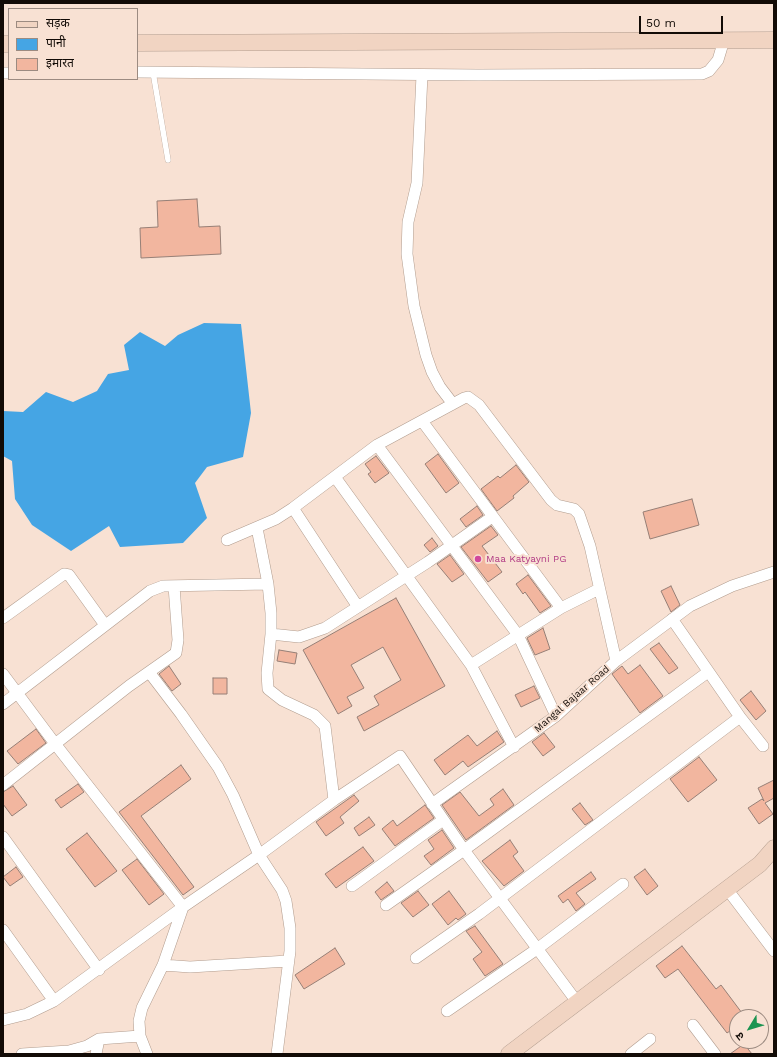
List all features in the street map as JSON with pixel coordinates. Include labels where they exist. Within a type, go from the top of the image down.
[{"type":"street","points":[[138,72],[422,75],[702,74],[709,71],[718,60],[724,40]]},
{"type":"street","points":[[138,43],[774,40]]},
{"type":"street","points":[[422,75],[417,183],[408,222],[407,254],[414,306],[426,355],[437,382],[453,404]]},
{"type":"street","points":[[227,540],[257,528],[293,508],[377,445],[468,397],[474,400],[551,500],[557,505],[574,509],[579,514],[586,532],[616,661]]},
{"type":"street","points":[[422,421],[561,608]]},
{"type":"street","points":[[377,445],[451,546],[496,603],[518,635],[556,716]]},
{"type":"street","points":[[335,477],[471,665],[514,747]]},
{"type":"street","points":[[293,508],[358,607]]},
{"type":"street","points":[[271,634],[298,636],[314,633],[325,628],[451,546],[492,517]]},
{"type":"street","points":[[257,528],[268,584],[271,634],[267,673],[268,688],[282,700],[314,715],[325,726],[334,800]]},
{"type":"street","name":"Mangal Bajaar Road","points":[[432,804],[556,716],[616,661],[690,606],[710,596],[774,572]]},
{"type":"street","points":[[3,618],[64,574],[69,575],[105,625]]},
{"type":"street","points":[[3,704],[150,591],[163,586],[268,584]]},
{"type":"street","points":[[3,785],[56,745],[129,686],[171,658],[177,649],[178,640],[174,586]]},
{"type":"street","points":[[471,665],[561,608],[599,589]]},
{"type":"street","points":[[672,619],[740,717],[763,746]]},
{"type":"street","points":[[149,672],[181,714],[218,767],[233,795],[259,855],[282,890],[286,901],[290,928],[288,962],[277,1054]]},
{"type":"street","points":[[386,905],[708,672]]},
{"type":"street","points":[[3,674],[56,745],[183,907]]},
{"type":"street","points":[[416,958],[500,899],[740,717]]},
{"type":"street","points":[[3,1020],[27,1014],[54,1001],[334,800],[400,756],[464,850],[577,1002]]},
{"type":"street","points":[[352,886],[443,820]]},
{"type":"street","points":[[3,837],[99,970]]},
{"type":"street","points":[[509,1054],[760,864],[774,848]]},
{"type":"street","points":[[447,1011],[537,949],[623,884]]},
{"type":"street","points":[[727,889],[774,951]]},
{"type":"street","points":[[147,1054],[140,1036],[139,1021],[142,1008],[163,965],[183,907]]},
{"type":"street","points":[[3,930],[54,1001]]},
{"type":"street","points":[[163,965],[190,967],[288,962]]},
{"type":"street","points":[[693,1025],[714,1054]]},
{"type":"street","points":[[22,1054],[77,1050],[99,1039],[140,1036]]},
{"type":"street","points":[[96,1054],[99,1039]]},
{"type":"street","points":[[631,1054],[650,1039]]},
{"type":"lane","points":[[153,72],[168,160]]},
{"type":"water","points":[[204,323],[241,324],[251,413],[243,457],[207,467],[195,483],[207,518],[183,543],[120,547],[109,526],[71,551],[32,525],[15,499],[12,461],[3,456],[3,411],[23,412],[46,392],[73,402],[97,391],[108,374],[129,370],[124,345],[140,332],[165,346],[178,335]]},
{"type":"building","points":[[197,199],[199,227],[220,226],[221,254],[141,258],[140,228],[158,227],[157,201]]},
{"type":"building","points":[[438,454],[459,483],[446,493],[425,464]]},
{"type":"building","points":[[376,456],[389,473],[375,483],[368,474],[371,472],[365,464]]},
{"type":"building","points":[[516,465],[529,482],[513,496],[514,498],[497,511],[481,489],[498,476],[500,478]]},
{"type":"building","points":[[692,499],[699,525],[650,539],[643,512]]},
{"type":"building","points":[[477,506],[483,515],[466,527],[460,519]]},
{"type":"building","name":"Maa Katyayni PG","points":[[491,526],[498,535],[482,546],[502,572],[488,582],[461,547]]},
{"type":"building","points":[[432,538],[438,546],[430,552],[424,545]]},
{"type":"building","points":[[450,555],[464,574],[452,582],[437,564]]},
{"type":"building","points":[[528,575],[551,606],[540,613],[525,592],[523,594],[516,584]]},
{"type":"building","points":[[671,586],[680,605],[671,612],[661,591]]},
{"type":"building","points":[[396,598],[445,686],[364,731],[357,717],[379,705],[374,696],[401,680],[383,647],[351,665],[364,688],[347,697],[352,706],[338,714],[303,650]]},
{"type":"building","points":[[543,628],[550,649],[535,655],[527,638]]},
{"type":"building","points":[[659,643],[678,668],[669,674],[650,649]]},
{"type":"building","points":[[279,650],[297,653],[295,664],[277,661]]},
{"type":"building","points":[[640,665],[663,696],[640,713],[612,674],[622,666],[628,674]]},
{"type":"building","points":[[169,666],[181,684],[172,691],[159,674]]},
{"type":"building","points":[[213,678],[227,678],[227,694],[213,694]]},
{"type":"building","points":[[534,686],[540,698],[521,707],[515,695]]},
{"type":"building","points":[[751,691],[766,711],[756,720],[740,700]]},
{"type":"building","points":[[36,729],[46,743],[18,764],[7,751]]},
{"type":"building","points":[[497,731],[504,742],[468,767],[463,761],[445,775],[434,760],[468,735],[477,746]]},
{"type":"building","points":[[544,733],[555,747],[543,756],[532,742]]},
{"type":"building","points":[[699,757],[717,780],[688,802],[670,779]]},
{"type":"building","points":[[181,765],[191,779],[141,816],[194,887],[183,895],[119,812]]},
{"type":"building","points":[[774,780],[774,798],[765,803],[773,814],[759,824],[748,808],[762,799],[764,801],[758,788]]},
{"type":"building","points":[[78,784],[84,792],[61,808],[55,800]]},
{"type":"building","points":[[13,786],[27,805],[12,816],[3,804],[3,792]]},
{"type":"building","points":[[503,789],[514,805],[466,840],[442,805],[460,792],[479,816],[494,805],[490,799]]},
{"type":"building","points":[[354,795],[359,801],[340,817],[344,823],[326,836],[316,822]]},
{"type":"building","points":[[580,803],[593,820],[585,825],[572,809]]},
{"type":"building","points":[[425,805],[434,818],[395,846],[382,829],[393,820],[397,826]]},
{"type":"building","points":[[369,817],[375,825],[359,836],[354,828]]},
{"type":"building","points":[[442,830],[454,848],[431,865],[424,856],[434,849],[428,840]]},
{"type":"building","points":[[87,833],[117,871],[95,887],[66,849]]},
{"type":"building","points":[[510,840],[518,852],[513,856],[524,871],[504,886],[482,861]]},
{"type":"building","points":[[363,847],[374,861],[336,888],[325,874]]},
{"type":"building","points":[[137,859],[164,894],[149,905],[122,870]]},
{"type":"building","points":[[16,867],[23,877],[10,886],[3,877]]},
{"type":"building","points":[[645,869],[658,886],[647,895],[634,877]]},
{"type":"building","points":[[591,872],[596,879],[576,893],[585,904],[576,911],[568,899],[563,903],[558,896]]},
{"type":"building","points":[[387,882],[394,891],[381,900],[375,892]]},
{"type":"building","points":[[418,891],[429,905],[413,917],[401,903]]},
{"type":"building","points":[[449,891],[466,914],[458,920],[456,918],[448,925],[432,904]]},
{"type":"building","points":[[475,926],[503,964],[485,976],[473,959],[482,952],[466,931]]},
{"type":"building","points":[[682,946],[716,989],[721,985],[739,1009],[729,1009],[729,1032],[727,1033],[678,969],[665,978],[656,966]]},
{"type":"building","points":[[335,948],[345,964],[304,989],[295,975]]},
{"type":"building","points":[[737,1049],[748,1049],[752,1054],[730,1054]]},
{"type":"place","name":"Maa Katyayni PG","points":[[478,559]]}]
